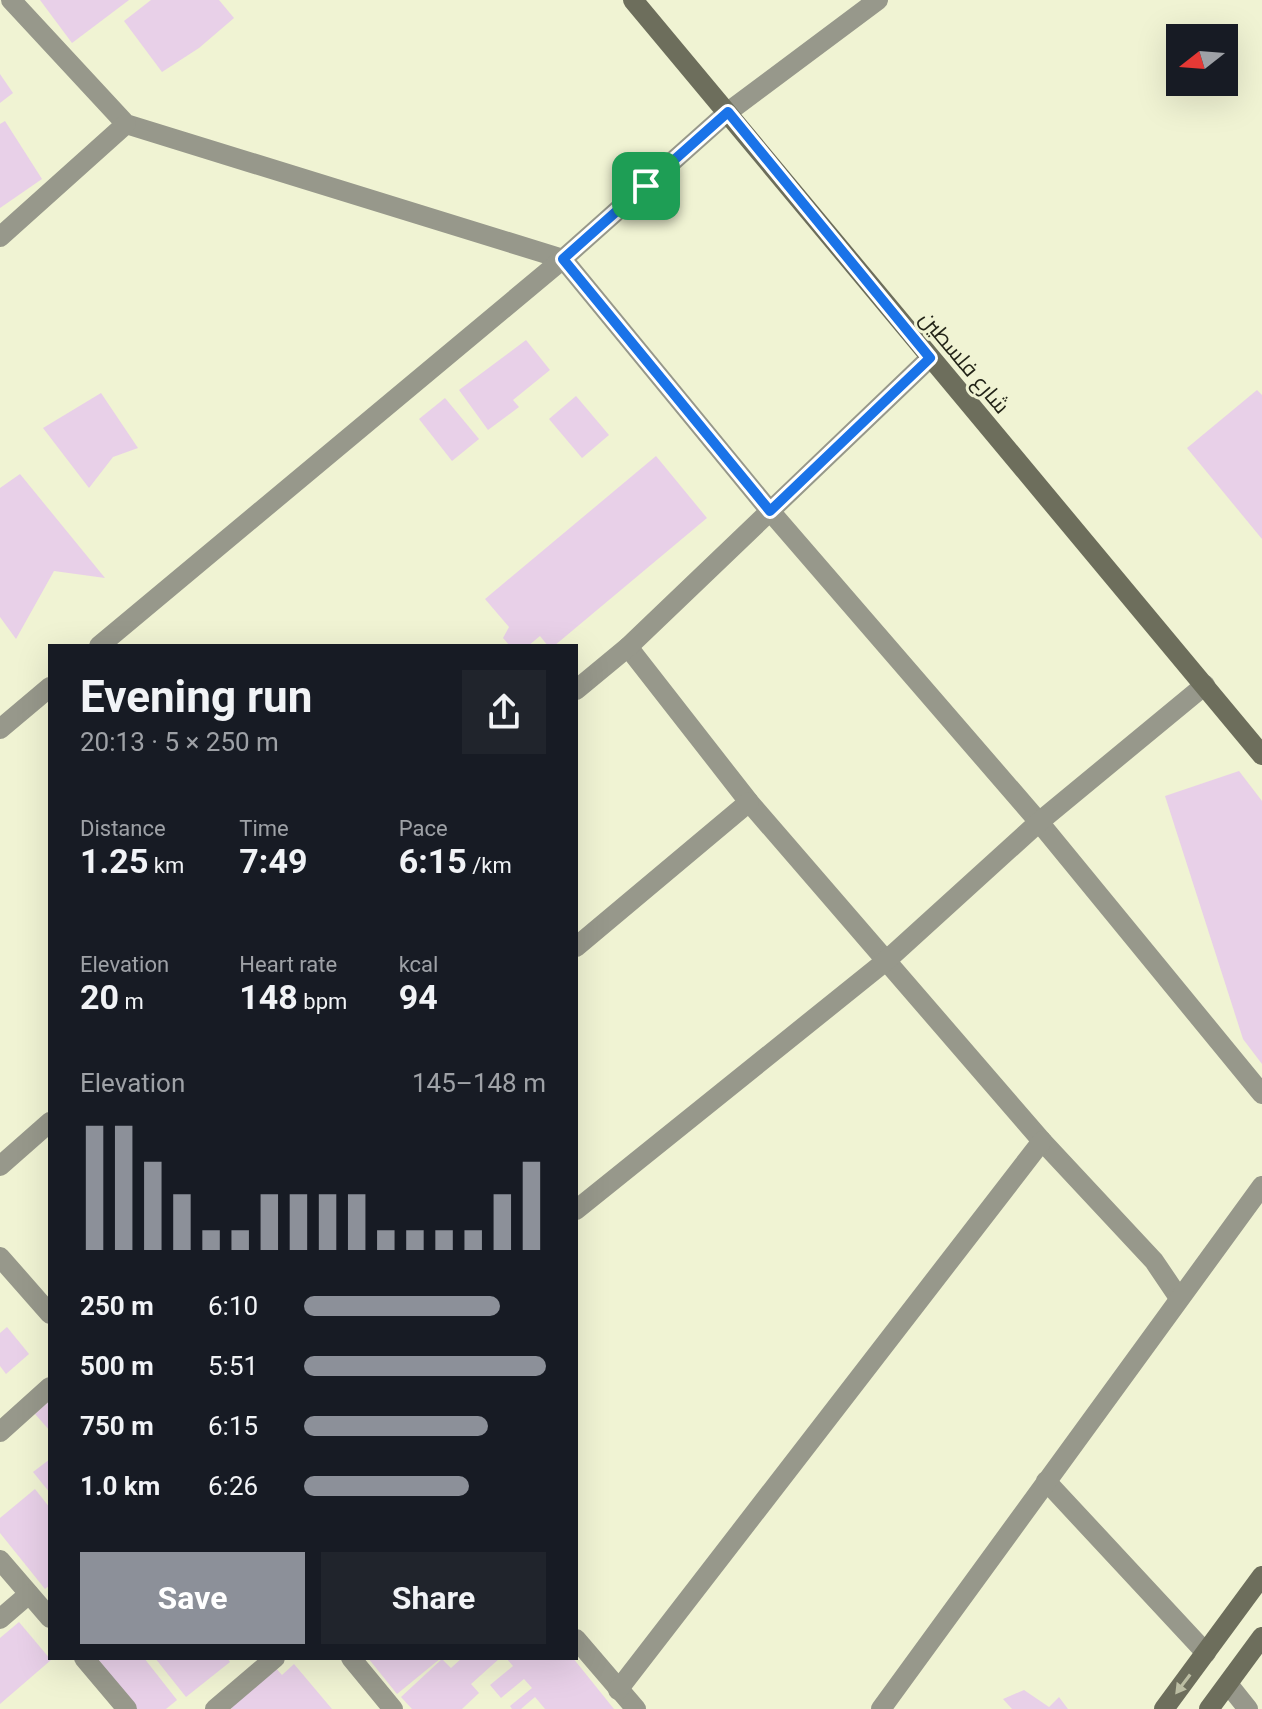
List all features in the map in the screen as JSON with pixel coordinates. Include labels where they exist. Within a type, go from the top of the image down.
[{"type":"street","points":[[11,0],[126,124],[563,259],[770,511],[1039,822],[1262,1094]]},
{"type":"street","name":"شارع فلسطين","points":[[633,0],[1262,755]]},
{"type":"street","points":[[101,644],[563,259],[728,112],[878,0]]},
{"type":"street","points":[[0,237],[126,124]]},
{"type":"street","points":[[578,688],[628,647],[930,358]]},
{"type":"street","points":[[628,647],[749,802],[1042,1141],[1154,1261],[1179,1298]]},
{"type":"street","points":[[578,1208],[887,960],[1039,822],[1205,685]]},
{"type":"street","points":[[2,722],[48,688]]},
{"type":"street","points":[[578,945],[749,802]]},
{"type":"street","points":[[0,1166],[48,1124]]},
{"type":"street","points":[[618,1690],[1042,1141]]},
{"type":"street","points":[[881,1709],[1262,1186]]},
{"type":"street","points":[[0,1257],[48,1312]]},
{"type":"street","points":[[0,1432],[48,1389]]},
{"type":"street","points":[[1046,1481],[1206,1653]]},
{"type":"street","points":[[0,1560],[48,1616]]},
{"type":"street","points":[[1164,1709],[1262,1576]]},
{"type":"street","points":[[0,1619],[29,1594]]},
{"type":"street","points":[[1209,1709],[1262,1637]]},
{"type":"street","points":[[578,1641],[636,1709]]},
{"type":"street","points":[[86,1660],[127,1709]]},
{"type":"street","points":[[215,1709],[273,1660]]},
{"type":"street","points":[[353,1660],[393,1709]]},
{"type":"street","points":[[1228,1684],[1248,1709]]},
{"type":"building","points":[[40,0],[129,0],[72,43]]},
{"type":"building","points":[[151,0],[219,0],[234,18],[199,48],[162,72],[124,21]]},
{"type":"building","points":[[0,74],[13,93],[0,103]]},
{"type":"building","points":[[5,121],[42,179],[0,208],[0,124]]},
{"type":"building","points":[[526,340],[550,370],[513,400],[519,407],[488,430],[459,390]]},
{"type":"building","points":[[1257,390],[1262,395],[1262,539],[1187,448]]},
{"type":"building","points":[[101,393],[138,448],[113,457],[89,488],[43,428]]},
{"type":"building","points":[[576,396],[609,435],[582,458],[549,419]]},
{"type":"building","points":[[445,398],[479,439],[452,461],[419,419]]},
{"type":"building","points":[[656,456],[707,518],[556,644],[546,644],[540,636],[530,644],[508,644],[503,638],[509,627],[485,599]]},
{"type":"building","points":[[20,474],[105,578],[54,571],[16,639],[0,617],[0,488]]},
{"type":"building","points":[[1239,771],[1262,801],[1262,1064],[1243,1039],[1165,796]]},
{"type":"building","points":[[7,1327],[29,1354],[6,1374],[0,1366],[0,1333]]},
{"type":"building","points":[[48,1402],[48,1429],[35,1414]]},
{"type":"building","points":[[48,1461],[48,1491],[33,1472]]},
{"type":"building","points":[[35,1489],[48,1505],[48,1587],[45,1589],[0,1533],[0,1518]]},
{"type":"building","points":[[19,1622],[51,1660],[0,1704],[0,1638]]},
{"type":"building","points":[[99,1660],[146,1660],[177,1700],[166,1709],[137,1709]]},
{"type":"building","points":[[157,1660],[228,1660],[230,1662],[186,1697]]},
{"type":"building","points":[[370,1660],[439,1660],[397,1694]]},
{"type":"building","points":[[441,1660],[451,1668],[460,1660],[498,1660],[471,1684],[479,1693],[462,1709],[412,1709],[401,1697]]},
{"type":"building","points":[[508,1660],[575,1660],[614,1709],[545,1709],[535,1697],[521,1709],[512,1709],[510,1706],[532,1688],[524,1679],[501,1698],[490,1685],[513,1666]]},
{"type":"building","points":[[294,1664],[332,1709],[232,1709],[229,1706],[275,1667],[282,1675]]},
{"type":"building","points":[[1024,1690],[1049,1707],[1059,1697],[1068,1709],[1012,1709],[1003,1699]]},
{"type":"route","points":[[728,112],[930,358],[770,511],[563,259],[646,186],[728,112]]}]
